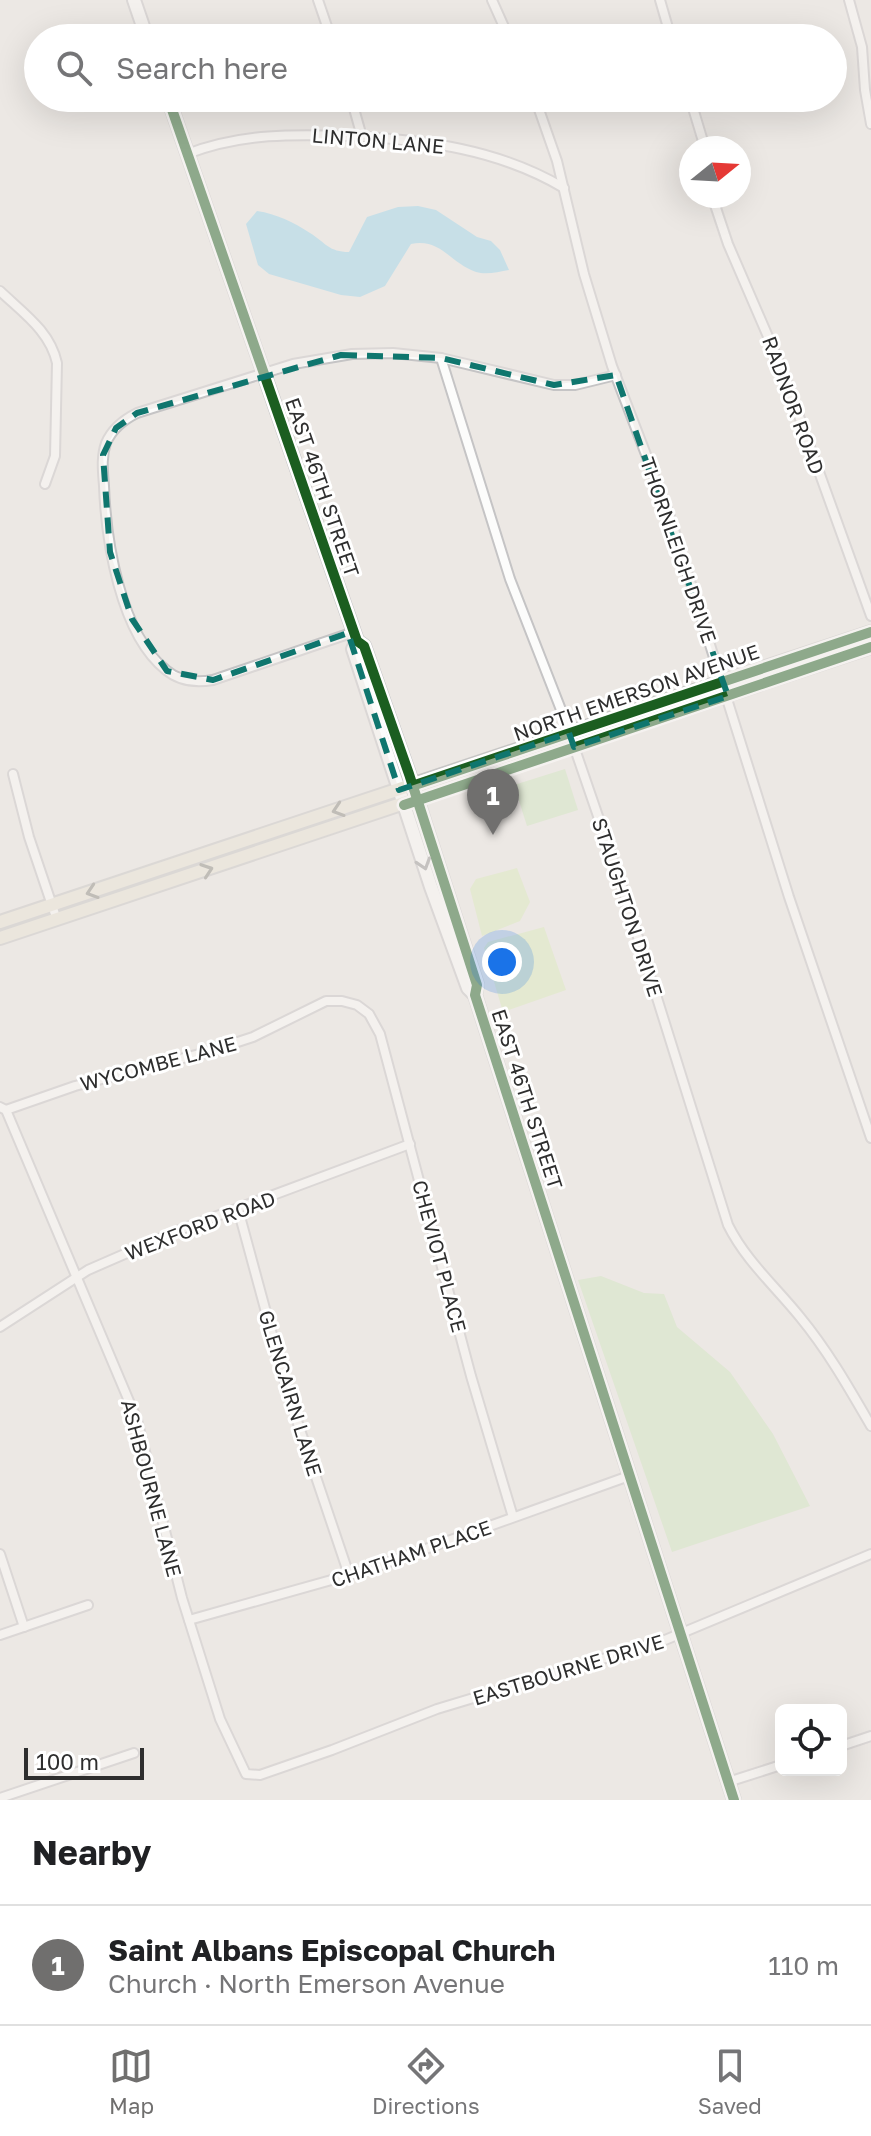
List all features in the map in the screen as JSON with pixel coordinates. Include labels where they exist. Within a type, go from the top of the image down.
[{"type":"main road","points":[[134,0],[142,24]]},
{"type":"main road","name":"EAST 46TH STREET","points":[[173,112],[355,636],[364,646],[412,786],[410,802],[468,988],[475,995],[734,1800]]},
{"type":"main road","name":"NORTH EMERSON AVENUE","points":[[0,922],[871,632]]},
{"type":"main road","name":"EAST 46TH STREET","points":[[355,636],[353,649],[399,790],[410,802]]},
{"type":"main road","name":"NORTH EMERSON AVENUE","points":[[0,938],[871,647]]},
{"type":"street","points":[[318,0],[326,24]]},
{"type":"street","points":[[492,0],[503,24]]},
{"type":"street","points":[[660,0],[667,24]]},
{"type":"street","points":[[849,0],[862,47],[871,124]]},
{"type":"street","points":[[355,112],[362,137]]},
{"type":"street","name":"THORNLEIGH DRIVE","points":[[540,112],[551,139],[584,274],[616,375],[670,517],[789,897],[871,1138]]},
{"type":"street","points":[[694,112],[701,136]]},
{"type":"street","name":"LINTON LANE","points":[[187,154],[222,142],[269,134],[424,141],[472,150],[511,162],[564,188]]},
{"type":"street","name":"RADNOR ROAD","points":[[716,208],[728,244],[782,369],[871,616]]},
{"type":"street","points":[[0,291],[41,329],[55,352],[55,456],[45,484]]},
{"type":"street","points":[[355,636],[216,680],[194,681],[173,675],[157,661],[139,633],[122,595],[110,552],[103,455],[111,434],[137,413],[264,373],[308,361],[352,354],[393,353],[441,358],[554,385],[575,385],[616,375]]},
{"type":"street","name":"STAUGHTON DRIVE","points":[[441,358],[510,579],[569,733],[636,930],[728,1225],[749,1260],[824,1347],[871,1426]]},
{"type":"street","points":[[13,774],[29,837],[57,920]]},
{"type":"street","name":"WYCOMBE LANE","points":[[3,1109],[253,1037],[323,1002],[334,1000],[353,1004]]},
{"type":"street","name":"CHEVIOT PLACE","points":[[353,1004],[369,1014],[379,1030],[471,1376],[513,1517]]},
{"type":"street","name":"ASHBOURNE LANE","points":[[3,1109],[137,1420],[168,1550],[220,1719],[246,1774],[260,1775]]},
{"type":"street","name":"WEXFORD ROAD","points":[[0,1327],[88,1270],[171,1233],[410,1144]]},
{"type":"street","name":"GLENCAIRN LANE","points":[[238,1209],[289,1397],[349,1575]]},
{"type":"street","name":"CHATHAM PLACE","points":[[189,1620],[349,1575],[629,1476]]},
{"type":"street","points":[[0,1554],[24,1627]]},
{"type":"street","name":"EASTBOURNE DRIVE","points":[[260,1775],[437,1709],[581,1667],[680,1633],[871,1554]]},
{"type":"street","points":[[0,1635],[88,1605]]},
{"type":"street","points":[[847,1744],[871,1736]]},
{"type":"street","points":[[0,1798],[134,1753]]},
{"type":"street","points":[[728,1782],[775,1767]]},
{"type":"highlighted area","points":[[341,355],[441,358],[554,385],[616,375],[728,696],[574,747],[569,733],[399,790],[348,633],[213,680],[167,671],[132,619],[110,552],[103,455],[116,428],[137,413]]},
{"type":"green space","points":[[565,769],[578,810],[527,826],[514,785]]},
{"type":"green space","points":[[517,868],[530,902],[520,921],[482,936],[470,889],[476,879]]},
{"type":"green space","points":[[544,927],[566,990],[503,1012],[484,948],[488,942]]},
{"type":"green space","points":[[601,1276],[644,1293],[664,1294],[677,1327],[730,1372],[773,1434],[810,1506],[672,1552],[578,1280]]},
{"type":"water","points":[[418,206],[436,210],[477,237],[491,241],[500,250],[509,270],[476,272],[438,248],[421,243],[411,244],[385,286],[360,297],[341,295],[269,274],[258,265],[246,224],[257,211],[271,214],[297,225],[332,249],[349,252],[367,217],[398,207]]},
{"type":"cycle path","points":[[173,112],[357,641],[364,646],[409,774],[477,985],[475,995],[734,1800]]},
{"type":"cycle path","points":[[412,786],[871,632]]},
{"type":"cycle path","points":[[404,805],[871,647]]},
{"type":"place","name":"Saint Albans Episcopal Church","points":[[493,835]]}]
